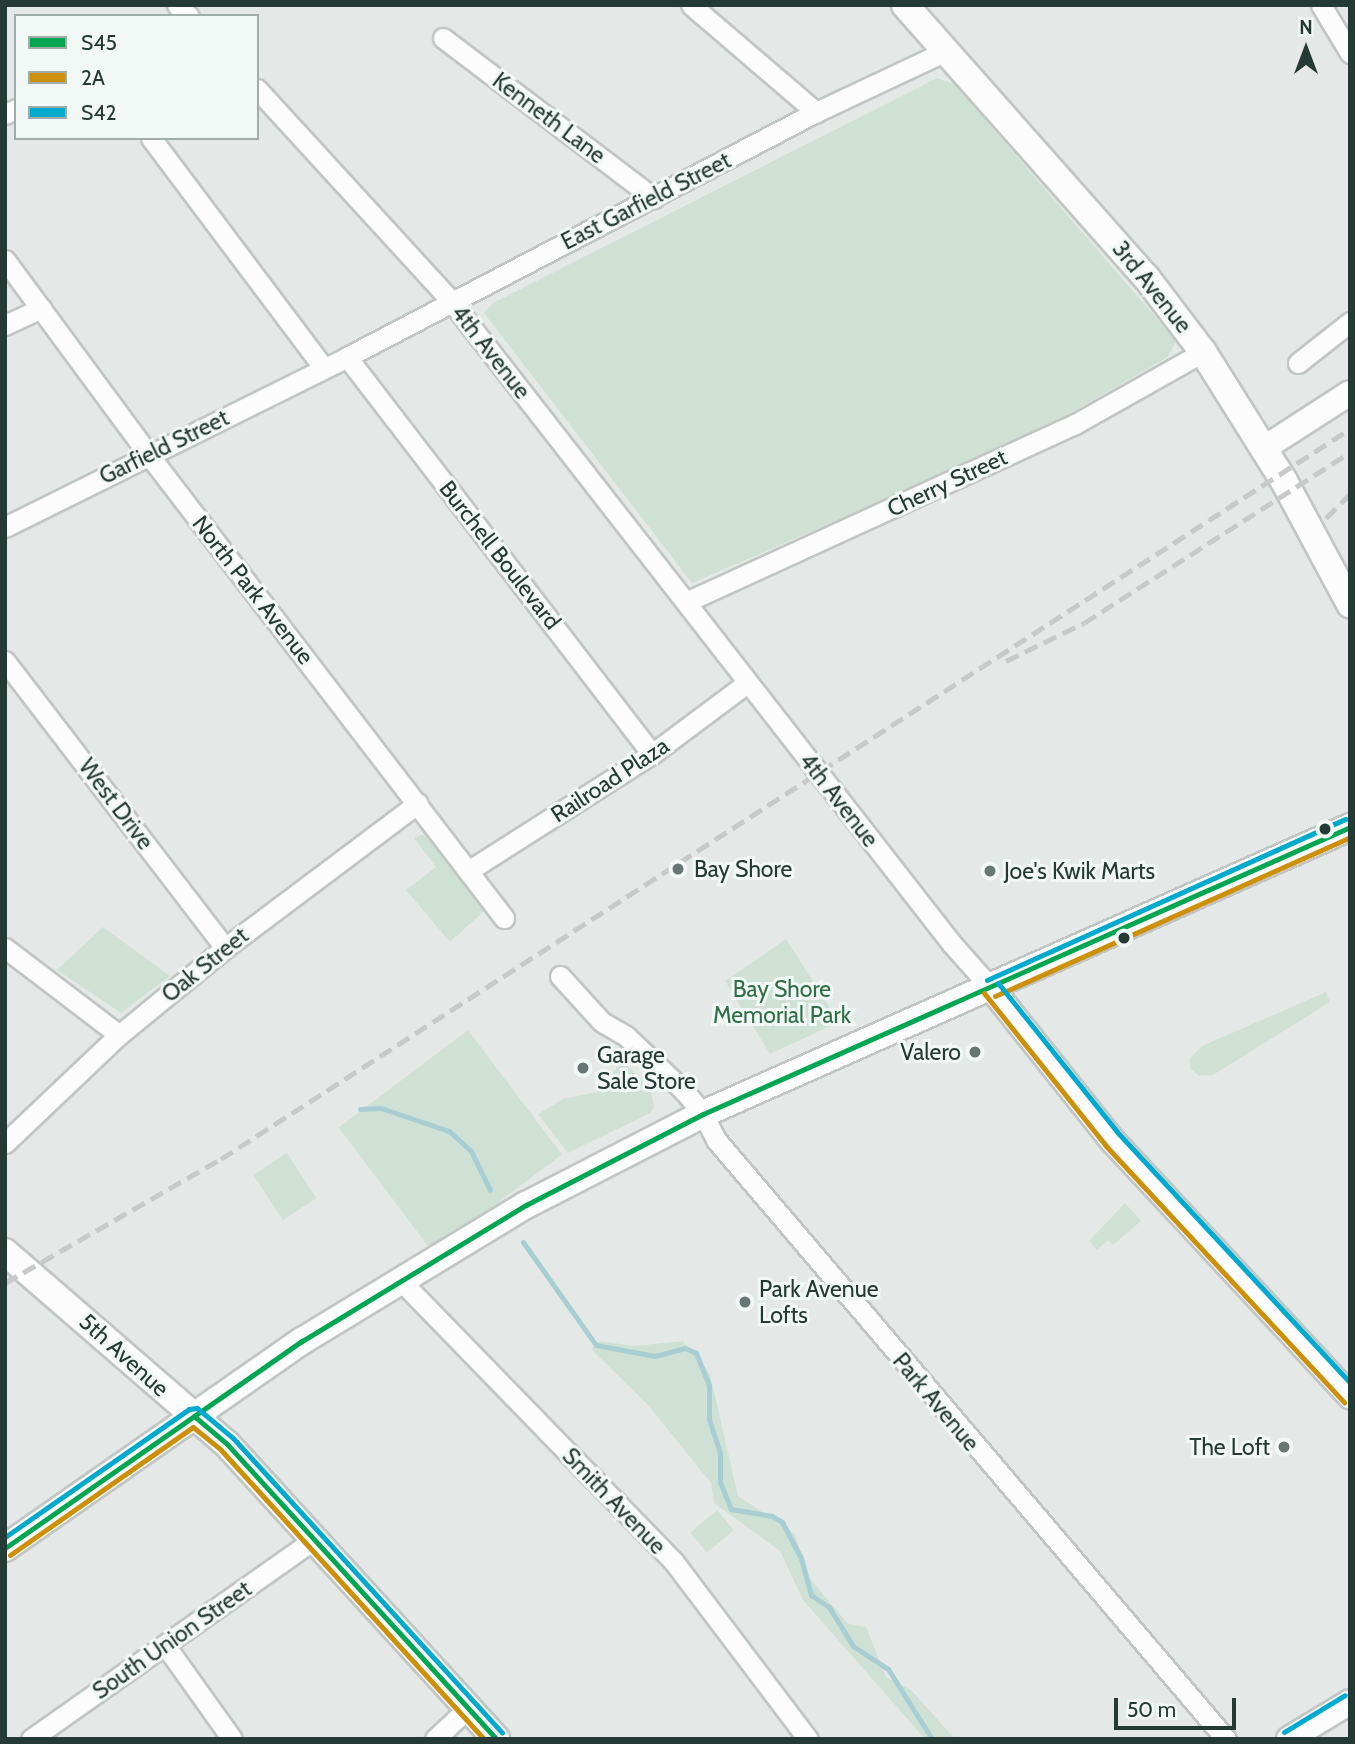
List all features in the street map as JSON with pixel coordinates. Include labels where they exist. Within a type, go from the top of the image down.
[{"type":"main road","name":"3rd Avenue","points":[[905,5],[948,50],[1146,276],[1203,352],[1350,604]]},
{"type":"main road","points":[[5,1548],[194,1416],[400,1280],[526,1205],[703,1114],[1350,827]]},
{"type":"main road","name":"5th Avenue","points":[[5,1252],[227,1444],[312,1541],[496,1739]]},
{"type":"street","points":[[691,5],[816,112]]},
{"type":"street","points":[[1321,5],[1350,53]]},
{"type":"street","name":"Kenneth Lane","points":[[443,38],[654,198]]},
{"type":"street","name":"East Garfield Street","points":[[347,357],[816,112],[948,50]]},
{"type":"street","name":"4th Avenue","points":[[259,91],[451,301],[747,683],[991,988],[1016,1025],[1112,1140],[1350,1396]]},
{"type":"street","points":[[153,140],[324,368]]},
{"type":"street","name":"North Park Avenue","points":[[5,260],[148,454],[504,918]]},
{"type":"street","points":[[5,325],[41,308]]},
{"type":"street","points":[[1298,363],[1350,322]]},
{"type":"street","name":"Cherry Street","points":[[686,602],[1075,424],[1203,352]]},
{"type":"street","name":"Garfield Street","points":[[5,527],[347,357]]},
{"type":"street","name":"Burchell Boulevard","points":[[347,357],[652,754]]},
{"type":"street","points":[[1262,449],[1350,393]]},
{"type":"street","name":"West Drive","points":[[5,662],[225,947]]},
{"type":"street","name":"Railroad Plaza","points":[[468,871],[652,754],[747,683]]},
{"type":"street","name":"Oak Street","points":[[5,1143],[119,1035],[225,947],[418,803]]},
{"type":"street","points":[[5,948],[119,1035]]},
{"type":"street","name":"Park Avenue","points":[[560,976],[602,1022],[626,1036],[703,1114],[726,1152],[1227,1739]]},
{"type":"street","name":"Smith Avenue","points":[[400,1280],[674,1562],[808,1739]]},
{"type":"street","name":"South Union Street","points":[[31,1739],[312,1541]]},
{"type":"street","points":[[165,1645],[232,1739]]},
{"type":"street","points":[[1289,1739],[1350,1702]]},
{"type":"street","points":[[435,1739],[467,1709]]},
{"type":"green space","points":[[937,78],[954,84],[1176,341],[1168,357],[1021,441],[692,583],[484,313],[493,303]]},
{"type":"green space","points":[[429,836],[484,911],[450,942],[406,890],[436,867],[414,838]]},
{"type":"green space","points":[[103,927],[170,976],[121,1013],[57,970]]},
{"type":"green space","name":"Bay Shore Memorial Park","points":[[786,939],[839,1022],[770,1054],[725,981]]},
{"type":"green space","points":[[1326,992],[1330,1002],[1213,1075],[1199,1076],[1190,1068],[1190,1058],[1202,1046]]},
{"type":"green space","points":[[468,1030],[562,1155],[433,1252],[339,1127]]},
{"type":"green space","points":[[622,1062],[650,1086],[654,1107],[650,1113],[568,1153],[538,1114],[563,1099],[597,1092]]},
{"type":"green space","points":[[287,1153],[316,1198],[283,1220],[253,1175]]},
{"type":"green space","points":[[1125,1203],[1141,1221],[1113,1245],[1108,1240],[1097,1250],[1089,1241]]},
{"type":"green space","points":[[600,1341],[634,1346],[683,1341],[710,1374],[738,1496],[795,1534],[808,1576],[848,1624],[866,1627],[886,1677],[911,1690],[955,1739],[925,1739],[803,1600],[780,1551],[714,1503],[711,1483],[648,1405],[591,1349]]},
{"type":"green space","points":[[717,1510],[734,1530],[707,1552],[690,1532]]},
{"type":"waterway","points":[[360,1109],[381,1108],[449,1131],[471,1151],[490,1190]]},
{"type":"waterway","points":[[523,1242],[596,1345],[655,1356],[685,1348],[696,1353],[709,1386],[709,1419],[720,1453],[720,1482],[731,1509],[772,1516],[782,1522],[801,1558],[811,1595],[829,1607],[853,1646],[888,1669],[932,1739]]},
{"type":"railway","points":[[5,1283],[221,1159],[1350,429]]},
{"type":"railway","points":[[1006,661],[1084,623],[1350,452]]},
{"type":"railway","points":[[1326,518],[1350,494]]},
{"type":"transit line","name":"S42","points":[[987,980],[1346,819]]},
{"type":"transit line","name":"S45","points":[[5,1548],[302,1341],[526,1205],[703,1114],[1350,827]]},
{"type":"transit line","name":"2A","points":[[995,996],[1350,837]]},
{"type":"transit line","name":"S42","points":[[998,983],[1119,1134],[1350,1383]]},
{"type":"transit line","name":"2A","points":[[984,993],[1106,1146],[1344,1402]]},
{"type":"transit line","name":"S42","points":[[5,1537],[189,1409],[197,1408],[233,1438],[502,1733]]},
{"type":"transit line","name":"S45","points":[[194,1416],[227,1444],[496,1739]]},
{"type":"transit line","name":"2A","points":[[10,1555],[193,1427],[221,1450],[484,1739]]},
{"type":"transit line","name":"S42","points":[[1284,1732],[1345,1695]]},
{"type":"place","name":"Bay Shore","points":[[678,869]]},
{"type":"place","name":"Joe's Kwik Marts","points":[[990,871]]},
{"type":"place","name":"Valero","points":[[975,1052]]},
{"type":"place","name":"Garage Sale Store","points":[[583,1068]]},
{"type":"place","name":"Park Avenue Lofts","points":[[745,1302]]},
{"type":"place","name":"The Loft","points":[[1284,1447]]}]
